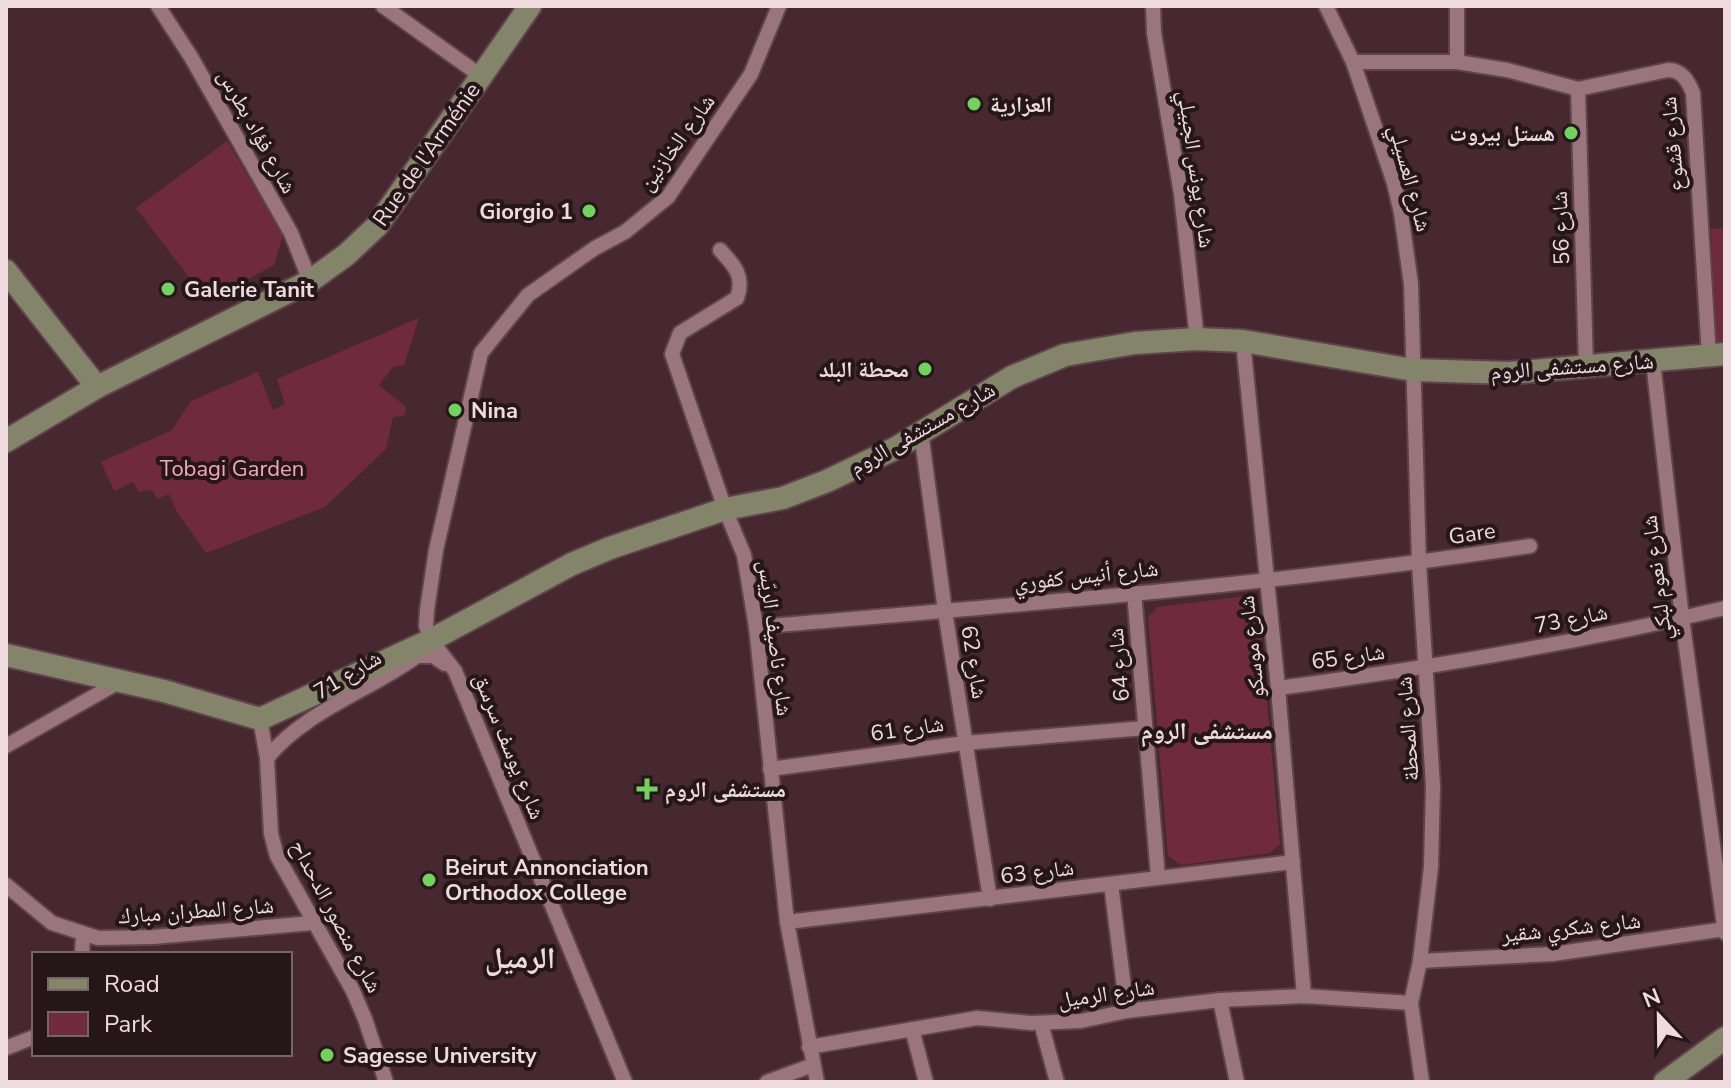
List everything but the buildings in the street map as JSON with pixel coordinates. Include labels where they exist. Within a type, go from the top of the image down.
[{"type":"street","name":"شارع فؤاد بطرس","points":[[158,6],[191,57],[291,233],[310,281]]},
{"type":"street","points":[[383,6],[481,76]]},
{"type":"street","name":"شارع الخازنين","points":[[431,640],[426,626],[436,550],[481,353],[528,295],[595,248],[625,232],[668,197],[751,74],[779,6]]},
{"type":"street","name":"شارع يونس الجبيلي","points":[[1153,6],[1154,33],[1181,194],[1197,339]]},
{"type":"street","name":"شارع العسيلي","points":[[1326,6],[1353,62],[1394,183],[1411,284],[1413,370]]},
{"type":"street","points":[[1457,6],[1457,62]]},
{"type":"street","name":"Rue de l'Arménie","points":[[6,441],[97,387],[310,281],[346,255],[377,226],[524,9]]},
{"type":"street","name":"شارع قشوع","points":[[1353,62],[1457,62],[1507,70],[1578,89],[1676,70],[1688,82],[1693,93],[1717,355]]},
{"type":"street","name":"شارع 56","points":[[1578,89],[1586,365]]},
{"type":"street","name":"شارع ناصيف الريّس","points":[[720,250],[739,274],[741,284],[737,298],[680,333],[672,354],[744,555],[756,627],[787,922],[817,1082]]},
{"type":"street","points":[[6,271],[97,387]]},
{"type":"street","name":"شارع مستشفى الروم","points":[[260,719],[431,640],[572,564],[648,534],[725,509],[783,498],[827,481],[896,448],[1012,377],[1065,355],[1125,344],[1197,339],[1243,341],[1413,370],[1509,373],[1717,355]]},
{"type":"street","name":"شارع موسكو","points":[[1243,341],[1278,688],[1304,996]]},
{"type":"street","name":"شارع نعوم لبكي","points":[[1653,361],[1682,618],[1725,930]]},
{"type":"street","name":"شارع المحطة","points":[[1413,370],[1419,563],[1433,799],[1431,867],[1420,961],[1411,1003],[1422,1082]]},
{"type":"street","name":"شارع 62","points":[[921,432],[945,611],[990,899]]},
{"type":"street","name":"Gare","points":[[1419,563],[1530,546]]},
{"type":"street","name":"شارع أنيس كفوري","points":[[756,627],[1419,563]]},
{"type":"street","name":"شارع 64","points":[[1134,592],[1158,877]]},
{"type":"street","name":"شارع 73","points":[[1425,668],[1725,608]]},
{"type":"street","name":"شارع يوسف سرسق","points":[[431,640],[455,671],[625,1082]]},
{"type":"street","points":[[6,655],[164,691],[260,719]]},
{"type":"street","name":"شارع 71","points":[[267,758],[308,722],[417,656],[433,656],[455,671]]},
{"type":"street","name":"شارع 65","points":[[1278,688],[1425,668]]},
{"type":"street","points":[[6,746],[119,682]]},
{"type":"street","name":"شارع منصور الدحداح","points":[[260,719],[267,758],[274,846],[312,923],[353,991],[386,1082]]},
{"type":"street","name":"شارع 61","points":[[770,769],[965,743],[1145,728]]},
{"type":"street","name":"شارع 63","points":[[787,922],[1293,862]]},
{"type":"street","points":[[1111,884],[1127,1011]]},
{"type":"street","name":"شارع المطران مبارك","points":[[6,885],[52,923],[83,935],[117,939],[312,923]]},
{"type":"street","name":"شارع شكري شقير","points":[[1420,961],[1553,954],[1725,930]]},
{"type":"street","points":[[82,952],[83,935]]},
{"type":"street","name":"شارع الرميل","points":[[809,1047],[977,1018],[1041,1023],[1081,1021],[1127,1011],[1220,1000],[1304,996],[1411,1003]]},
{"type":"street","points":[[1220,1000],[1237,1082]]},
{"type":"street","points":[[1041,1023],[1057,1082]]},
{"type":"street","points":[[912,1029],[926,1082]]},
{"type":"street","points":[[8,1043],[32,1037]]},
{"type":"street","points":[[1665,1082],[1725,1038]]},
{"type":"street","points":[[767,1082],[813,1065]]},
{"type":"green space","points":[[227,141],[283,235],[274,265],[207,301],[136,208]]},
{"type":"green space","points":[[1725,228],[1725,341],[1716,342],[1711,229]]},
{"type":"green space","name":"Tobagi Garden","points":[[419,318],[404,365],[393,367],[379,385],[406,407],[404,416],[393,417],[386,449],[325,507],[206,553],[177,512],[169,494],[157,499],[152,490],[139,492],[133,482],[114,491],[101,462],[172,430],[191,401],[258,372],[273,410],[285,404],[277,379]]},
{"type":"green space","points":[[1246,596],[1258,605],[1280,844],[1270,853],[1181,865],[1168,856],[1148,617],[1158,607]]},
{"type":"place","name":"العزارية","points":[[974,104]]},
{"type":"place","name":"هستل بيروت","points":[[1571,133]]},
{"type":"place","name":"Giorgio 1","points":[[589,211]]},
{"type":"place","name":"Galerie Tanit","points":[[168,289]]},
{"type":"place","name":"محطة البلد","points":[[925,369]]},
{"type":"place","name":"Nina","points":[[455,410]]},
{"type":"place","name":"مستشفى الروم","points":[[647,789]]},
{"type":"place","name":"Beirut Annonciation Orthodox College","points":[[429,880]]},
{"type":"place","name":"Sagesse University","points":[[327,1055]]},
{"type":"district","name":"مستشفى الروم","points":[[1207,731]]},
{"type":"district","name":"الرميل","points":[[520,958]]}]
